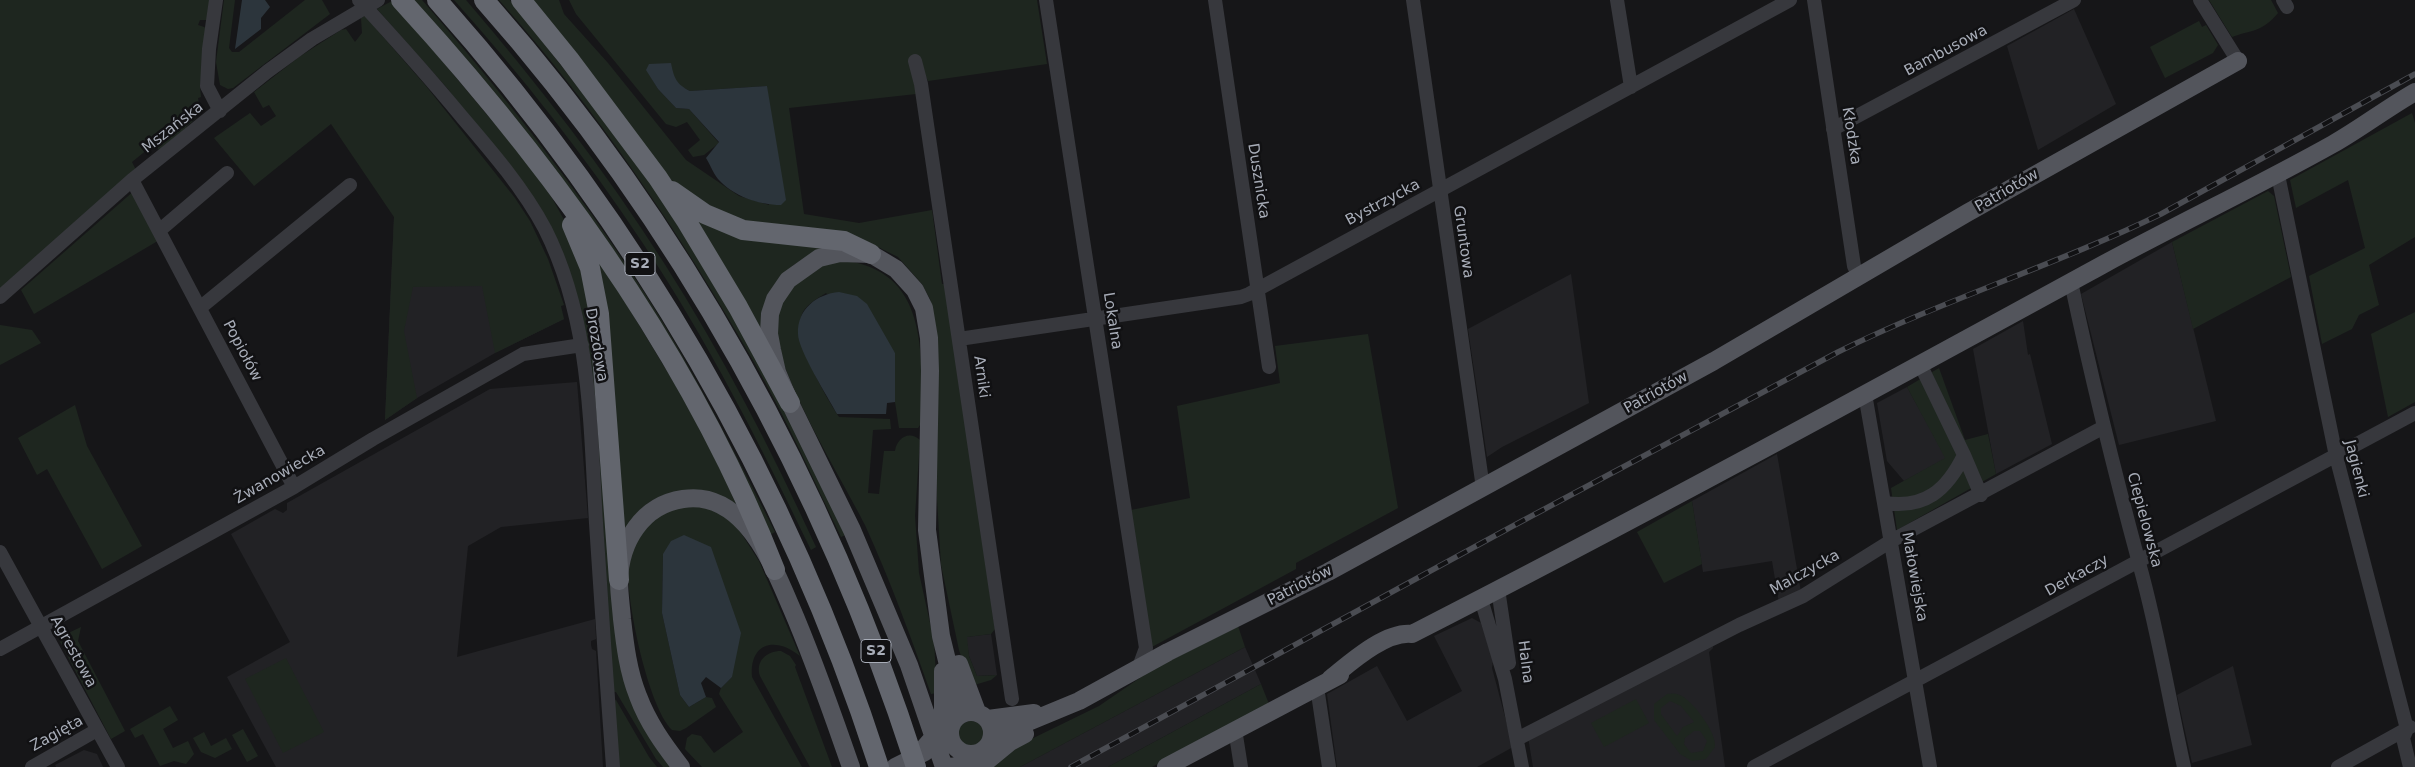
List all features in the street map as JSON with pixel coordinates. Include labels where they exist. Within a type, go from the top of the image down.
[{"type":"highway","points":[[401,0],[450,56],[527,150],[594,239],[670,360],[726,459],[758,525],[775,570]]},
{"type":"highway","name":"S2","points":[[437,0],[506,80],[558,146],[627,244],[700,363],[756,467],[798,557],[844,668],[879,767]]},
{"type":"highway","name":"S2","points":[[484,0],[555,86],[625,179],[688,274],[752,385],[798,473],[840,563],[919,763]]},
{"type":"highway","points":[[521,0],[569,59],[658,178],[687,222],[740,311],[790,403]]},
{"type":"highway","points":[[527,150],[580,240],[594,280],[601,332],[619,580]]},
{"type":"highway","points":[[658,178],[681,199],[705,214],[743,230],[844,241],[871,254]]},
{"type":"main road","name":"Patriotów","points":[[992,737],[1079,701],[1168,652],[1294,591],[1714,361],[1859,276],[2238,61]]},
{"type":"main road","points":[[1166,767],[1324,683],[1365,652],[1400,633],[1412,634],[1481,599],[1701,483],[2071,282],[2278,175],[2358,130],[2381,112],[2415,92]]},
{"type":"main road","points":[[931,572],[964,680],[982,716],[991,725],[992,737],[988,747],[979,753],[969,755],[950,745],[909,665],[852,530],[790,403],[778,372],[769,334],[770,314],[775,299],[788,280],[819,258],[840,253],[871,254],[896,269],[915,290],[924,308],[930,370],[927,530],[931,572],[943,648],[955,693],[950,745]]},
{"type":"main road","points":[[684,764],[653,727],[634,684],[624,637],[619,580],[626,547],[638,524],[647,514],[659,506],[689,498],[710,500],[732,512],[756,537],[775,570],[808,648],[851,767]]},
{"type":"main road","points":[[919,763],[938,732],[973,765],[986,761],[1010,742],[1039,728],[1064,707]]},
{"type":"main road","name":"Patriotów","points":[[982,716],[1020,716],[1064,707]]},
{"type":"main road","points":[[894,767],[919,763],[950,745],[968,712],[982,716]]},
{"type":"street","points":[[216,0],[209,49],[207,86],[220,111]]},
{"type":"street","name":"Mszańska","points":[[0,297],[132,180],[268,71],[358,6],[378,0]]},
{"type":"street","name":"Lokalna","points":[[1046,0],[1146,648],[1140,667]]},
{"type":"street","name":"Dusznicka","points":[[1214,0],[1269,368]]},
{"type":"street","name":"Gruntowa","points":[[1412,0],[1483,488]]},
{"type":"street","points":[[1616,0],[1631,86]]},
{"type":"street","name":"Bystrzycka","points":[[959,339],[1241,298],[1790,0]]},
{"type":"street","name":"Kłodzka","points":[[1814,0],[1854,266],[1859,276]]},
{"type":"street","name":"Bambusowa","points":[[1833,129],[2074,0]]},
{"type":"street","points":[[2200,0],[2238,61]]},
{"type":"street","name":"Drozdowa","points":[[358,6],[408,53],[483,142],[526,197],[546,231],[559,263],[576,316],[588,387],[613,767]]},
{"type":"street","name":"Arniki","points":[[915,61],[921,84],[1012,699]]},
{"type":"street","points":[[160,230],[227,173]]},
{"type":"street","name":"Jagienki","points":[[2278,175],[2336,456],[2411,727],[2403,738],[2410,767]]},
{"type":"street","name":"Popiołów","points":[[132,180],[201,307],[294,486]]},
{"type":"street","points":[[201,307],[350,185]]},
{"type":"street","name":"Ciepielowska","points":[[2071,282],[2104,427],[2139,561],[2184,767]]},
{"type":"street","name":"Żwanowiecka","points":[[0,649],[294,486],[523,354],[582,345]]},
{"type":"street","points":[[1920,364],[1981,495]]},
{"type":"street","name":"Małowiejska","points":[[1865,394],[1930,767]]},
{"type":"street","name":"Derkaczy","points":[[1754,767],[2415,413]]},
{"type":"street","name":"Malczycka","points":[[1517,739],[1739,624],[1803,596],[1891,541],[1981,495],[2104,427]]},
{"type":"street","points":[[1885,503],[1902,506],[1931,497],[1947,483],[1964,455]]},
{"type":"street","name":"Agrestowa","points":[[0,552],[118,767]]},
{"type":"street","name":"Halna","points":[[1498,589],[1517,739]]},
{"type":"street","name":"Halna","points":[[1481,599],[1497,648],[1522,767]]},
{"type":"street","points":[[1146,648],[1158,652],[1168,652]]},
{"type":"street","points":[[1324,683],[1329,767]]},
{"type":"street","points":[[2338,767],[2411,727]]},
{"type":"street","points":[[1235,729],[1241,767]]},
{"type":"street","name":"Zagięta","points":[[32,767],[98,730]]},
{"type":"shaded area","points":[[0,0],[210,0],[207,20],[200,20],[198,25],[207,28],[200,87],[201,97],[198,98],[198,115],[186,127],[188,130],[159,150],[154,144],[132,162],[136,170],[0,292]]},
{"type":"shaded area","points":[[224,0],[235,0],[229,48],[232,52],[239,52],[305,0],[322,0],[330,14],[233,88],[228,89],[220,85],[216,62]]},
{"type":"shaded area","points":[[242,0],[265,0],[270,7],[261,18],[261,29],[235,49]]},
{"type":"shaded area","points":[[411,0],[422,0],[481,70],[566,179],[619,254],[662,321],[696,380],[775,532],[768,536],[672,353]]},
{"type":"shaded area","points":[[454,0],[466,0],[519,63],[570,128],[641,228],[685,297],[726,367],[816,547],[811,550],[711,354],[642,242],[552,117]]},
{"type":"shaded area","points":[[499,0],[510,0],[644,172],[747,334],[848,534],[841,537],[767,385],[727,316],[668,222],[604,130],[535,42]]},
{"type":"shaded area","points":[[529,0],[559,0],[564,14],[608,63],[686,160],[739,196],[769,205],[767,86],[690,91],[680,86],[675,79],[647,70],[658,89],[676,108],[689,109],[719,143],[704,155],[693,157],[688,150],[700,140],[687,122],[676,127],[666,124],[576,14],[569,0],[1037,0],[1047,64],[928,81],[920,65],[916,94],[789,108],[804,214],[859,223],[932,210],[942,284],[947,284],[995,629],[991,634],[967,637],[969,656],[977,676],[997,675],[991,680],[971,686],[959,650],[941,565],[937,499],[937,332],[930,299],[922,284],[898,257],[872,244],[744,222],[689,195],[671,180],[652,157]]},
{"type":"shaded area","points":[[2209,0],[2271,0],[2278,13],[2262,27],[2232,37]]},
{"type":"shaded area","points":[[392,1],[529,165],[552,198],[573,236],[589,286],[616,628],[672,767],[663,767],[656,759],[616,692],[613,692],[587,339],[582,315],[560,248],[448,89],[377,9]]},
{"type":"shaded area","points":[[2074,9],[2116,104],[2038,150],[2007,46]]},
{"type":"shaded area","points":[[365,16],[426,86],[515,198],[530,221],[548,259],[564,305],[561,306],[564,319],[495,353],[482,286],[413,287],[404,331],[417,398],[385,420],[394,217],[331,124],[254,186],[214,138],[250,113],[261,126],[276,116],[269,105],[263,108],[254,92],[299,57],[341,30],[346,29],[355,42],[362,33],[361,18]]},
{"type":"shaded area","points":[[2199,21],[2202,27],[2206,25],[2218,45],[2213,53],[2165,78],[2150,47]]},
{"type":"shaded area","points":[[671,63],[676,80],[690,91],[767,86],[786,200],[781,205],[755,201],[739,195],[718,179],[706,158],[719,142],[689,109],[676,108],[658,89],[646,70],[649,64]]},
{"type":"shaded area","points":[[2412,113],[2415,123],[2415,237],[2369,265],[2379,305],[2359,315],[2352,329],[2322,344],[2309,276],[2365,248],[2348,180],[2296,208],[2290,180]]},
{"type":"shaded area","points":[[135,190],[161,239],[34,314],[21,290]]},
{"type":"shaded area","points":[[2268,191],[2274,196],[2291,277],[2193,329],[2172,242]]},
{"type":"shaded area","points":[[685,211],[825,244],[822,248],[796,263],[784,275],[776,290],[762,333]]},
{"type":"shaded area","points":[[394,217],[564,319],[495,353],[417,398],[385,420]]},
{"type":"shaded area","points":[[2172,242],[2216,421],[2119,445],[2081,294]]},
{"type":"shaded area","points":[[593,249],[709,444],[737,506],[722,498],[706,493],[689,491],[673,493],[658,498],[644,506],[633,518],[625,534]]},
{"type":"shaded area","points":[[841,260],[870,267],[891,280],[905,297],[914,319],[919,343],[921,369],[922,422],[918,428],[899,428],[895,402],[895,353],[826,293],[805,309],[801,317],[800,328],[802,341],[812,368],[839,417],[890,419],[891,429],[873,430],[868,493],[879,494],[884,451],[895,451],[898,442],[904,437],[912,436],[920,440],[915,516],[919,573],[934,641],[937,693],[931,694],[900,609],[865,525],[810,423],[784,365],[777,341],[776,322],[783,300],[792,285],[809,269],[820,264]]},
{"type":"shaded area","points":[[1571,274],[1589,403],[1502,447],[1487,457],[1468,329]]},
{"type":"shaded area","points":[[839,292],[857,296],[867,304],[895,353],[895,402],[887,403],[886,414],[837,414],[814,374],[799,341],[799,325],[805,310],[810,304],[823,296]]},
{"type":"shaded area","points":[[2415,312],[2415,402],[2388,417],[2371,334]]},
{"type":"shaded area","points":[[2023,321],[2028,355],[2030,354],[2052,444],[1996,474],[1973,349]]},
{"type":"shaded area","points":[[0,325],[32,330],[41,343],[0,365]]},
{"type":"shaded area","points":[[1368,334],[1398,508],[1296,563],[1296,569],[1150,648],[1131,510],[1190,498],[1177,406],[1280,383],[1275,346]]},
{"type":"shaded area","points":[[1939,368],[1965,440],[1988,434],[1996,474],[1897,530],[1891,488],[1945,458],[1907,387]]},
{"type":"shaded area","points":[[577,382],[588,518],[501,527],[468,546],[457,657],[595,619],[596,639],[591,641],[591,645],[592,649],[596,651],[603,767],[276,767],[227,677],[290,642],[231,534],[275,509],[283,513],[287,510],[287,503],[490,389]]},
{"type":"shaded area","points":[[1907,387],[1946,458],[1904,481],[1887,461],[1877,403]]},
{"type":"shaded area","points":[[75,405],[87,446],[142,546],[102,569],[47,469],[37,475],[18,438]]},
{"type":"shaded area","points":[[1777,454],[1801,592],[1779,603],[1772,561],[1703,572],[1692,501]]},
{"type":"shaded area","points":[[1692,501],[1702,564],[1664,583],[1637,532]]},
{"type":"shaded area","points":[[689,504],[701,505],[732,519],[759,561],[800,656],[782,646],[766,646],[755,656],[752,665],[752,677],[802,767],[702,767],[685,749],[687,738],[692,734],[701,736],[714,753],[743,732],[719,694],[721,688],[732,677],[663,554],[662,613],[680,695],[689,707],[706,697],[712,698],[716,707],[680,731],[672,730],[663,718],[655,700],[647,678],[635,629],[628,569],[636,540],[645,526],[662,514]]},
{"type":"shaded area","points":[[684,535],[711,547],[741,633],[732,677],[721,688],[706,677],[701,683],[706,697],[689,707],[680,695],[662,613],[663,554],[671,541]]},
{"type":"shaded area","points":[[1472,618],[1481,623],[1493,661],[1492,668],[1513,747],[1477,767],[1337,767],[1327,694],[1377,666],[1407,721],[1462,691],[1434,636]]},
{"type":"shaded area","points":[[1238,626],[1245,647],[1020,767],[988,767],[1015,747],[1099,706],[1150,671]]},
{"type":"shaded area","points":[[81,627],[78,641],[125,731],[111,739],[58,638]]},
{"type":"shaded area","points":[[991,634],[997,675],[977,676],[969,656],[966,637]]},
{"type":"shaded area","points":[[1712,639],[1713,648],[1709,652],[1725,767],[1533,767],[1528,737]]},
{"type":"shaded area","points":[[1245,647],[1261,684],[1108,767],[1020,767]]},
{"type":"shaded area","points":[[776,651],[781,651],[790,656],[796,665],[795,667],[832,767],[810,767],[760,676],[759,666],[763,658]]},
{"type":"shaded area","points":[[286,658],[324,732],[283,753],[245,679]]},
{"type":"shaded area","points":[[2233,666],[2252,745],[2192,763],[2177,695]]},
{"type":"shaded area","points":[[1261,684],[1269,704],[1152,767],[1108,767]]},
{"type":"shaded area","points":[[1673,693],[1682,696],[1692,705],[1704,719],[1715,741],[1715,747],[1706,759],[1692,761],[1680,754],[1654,720],[1654,704],[1667,694]],"holes":[[[1670,701],[1681,706],[1694,722],[1683,727],[1677,736],[1661,714],[1661,708]],[[1694,731],[1700,731],[1707,741],[1703,751],[1691,753],[1684,744],[1685,738]]]},
{"type":"shaded area","points":[[1636,699],[1649,723],[1604,747],[1591,723]]},
{"type":"shaded area","points":[[616,700],[649,757],[657,767],[618,767],[614,701]]},
{"type":"shaded area","points":[[170,706],[178,720],[163,729],[173,748],[188,741],[194,754],[186,764],[174,761],[160,766],[143,734],[135,738],[130,729]]},
{"type":"shaded area","points":[[971,721],[980,725],[984,734],[980,743],[971,747],[962,743],[958,734],[962,725]]},
{"type":"shaded area","points":[[243,729],[258,756],[247,762],[232,735]]},
{"type":"shaded area","points":[[204,732],[211,746],[226,738],[232,749],[215,758],[201,752],[193,738]]},
{"type":"shaded area","points":[[84,750],[97,754],[103,767],[56,767],[55,765]]},
{"type":"railway","points":[[1071,767],[1511,527],[1838,352],[1878,333],[2081,250],[2161,214],[2415,74]]}]
